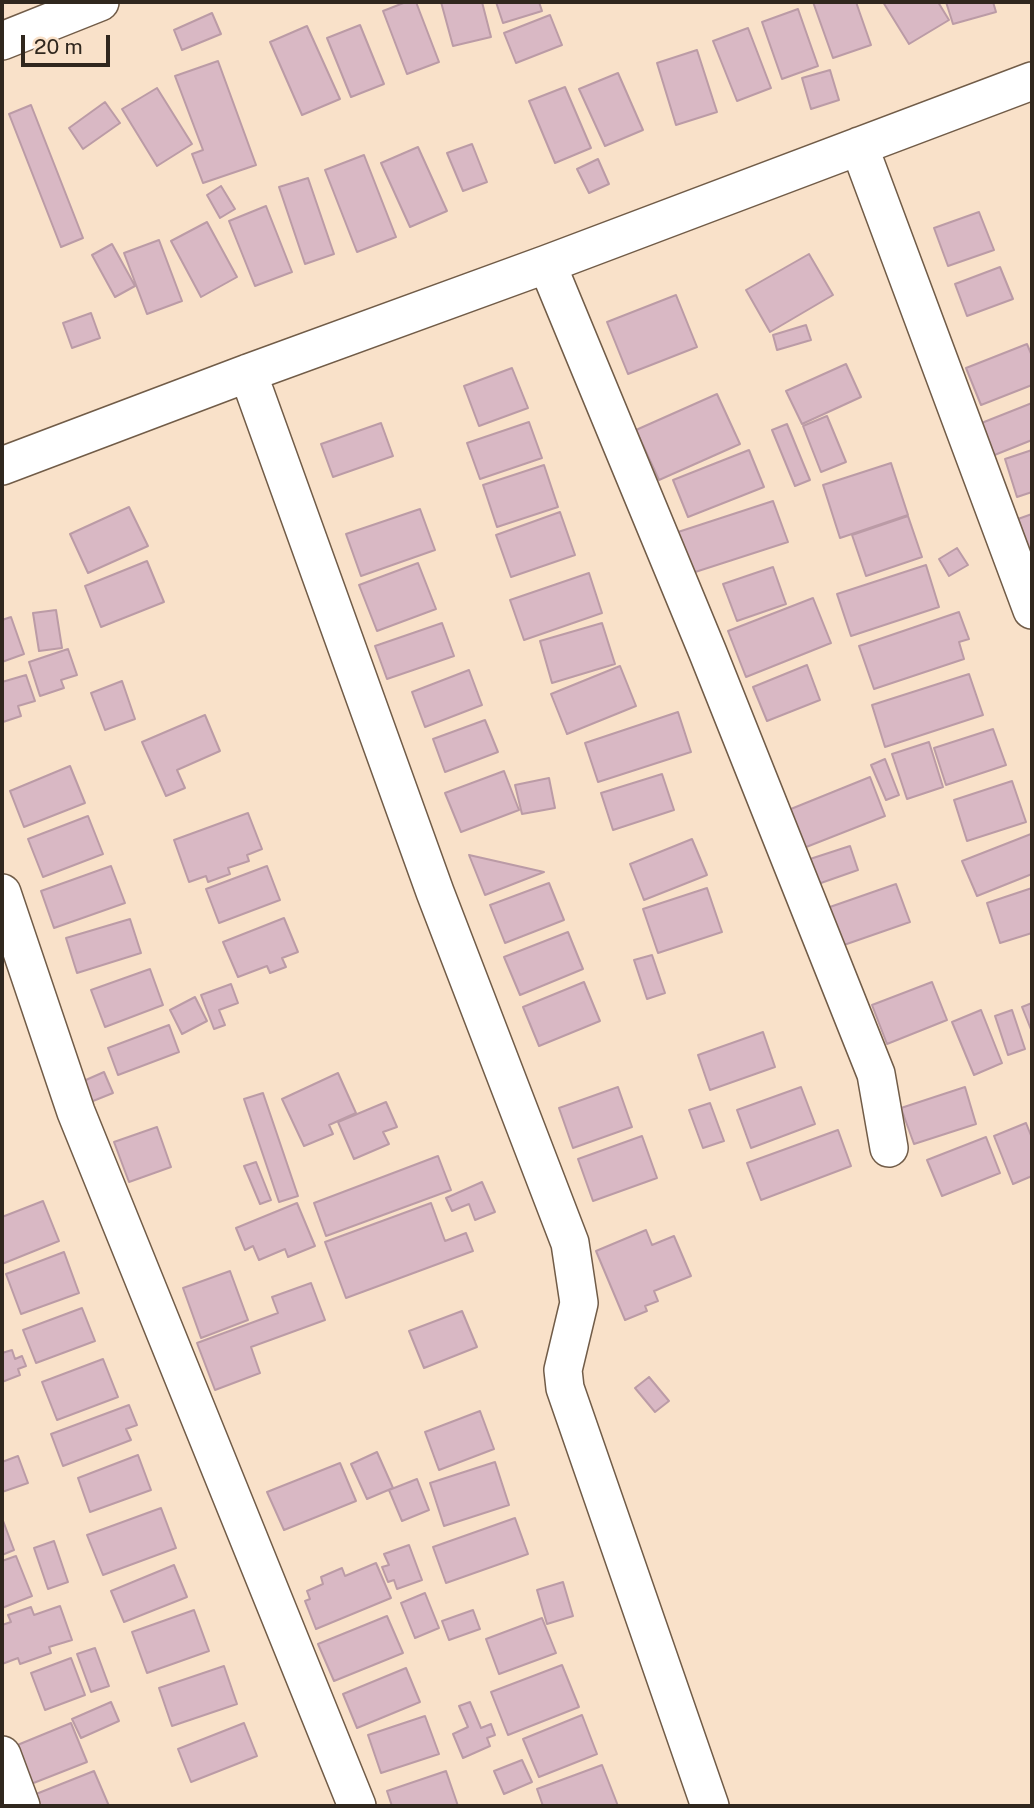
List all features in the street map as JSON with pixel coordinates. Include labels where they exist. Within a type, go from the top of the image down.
[{"type":"street","points":[[2,41],[100,2]]},
{"type":"street","points":[[2,466],[1032,81]]},
{"type":"street","points":[[859,146],[1032,610]]},
{"type":"street","points":[[547,264],[703,641],[876,1074],[889,1149]]},
{"type":"street","points":[[248,373],[435,892],[570,1243],[579,1303],[564,1370],[565,1388],[710,1806]]},
{"type":"street","points":[[2,893],[76,1112],[357,1806]]},
{"type":"street","points":[[2,1755],[21,1806]]},
{"type":"building","points":[[406,2],[416,2],[439,62],[407,74],[383,11]]},
{"type":"building","points":[[441,2],[482,2],[491,37],[453,46]]},
{"type":"building","points":[[496,2],[539,2],[542,11],[503,23]]},
{"type":"building","points":[[813,2],[856,2],[871,45],[833,58]]},
{"type":"building","points":[[883,2],[938,2],[949,20],[909,44]]},
{"type":"building","points":[[946,2],[993,2],[996,12],[953,24]]},
{"type":"building","points":[[798,9],[818,66],[782,79],[762,22]]},
{"type":"building","points":[[212,13],[221,34],[182,50],[174,30]]},
{"type":"building","points":[[550,15],[562,45],[516,63],[504,33]]},
{"type":"building","points":[[360,25],[384,84],[351,97],[327,38]]},
{"type":"building","points":[[307,26],[340,99],[302,115],[270,42]]},
{"type":"building","points":[[748,28],[771,88],[737,101],[713,41]]},
{"type":"building","points":[[697,50],[717,112],[676,125],[657,63]]},
{"type":"building","points":[[218,61],[256,165],[203,183],[192,154],[203,150],[175,76]]},
{"type":"building","points":[[830,70],[839,100],[811,109],[802,78]]},
{"type":"building","points":[[618,73],[643,130],[605,146],[579,89]]},
{"type":"building","points":[[565,87],[591,148],[555,163],[529,101]]},
{"type":"building","points":[[157,88],[192,144],[157,166],[122,109]]},
{"type":"building","points":[[105,102],[120,123],[83,149],[69,128]]},
{"type":"building","points":[[31,105],[83,238],[61,247],[9,114]]},
{"type":"building","points":[[472,144],[487,182],[463,191],[447,153]]},
{"type":"building","points":[[418,147],[447,211],[410,227],[381,163]]},
{"type":"building","points":[[364,155],[396,237],[357,252],[325,170]]},
{"type":"building","points":[[598,159],[609,184],[589,193],[577,169]]},
{"type":"building","points":[[308,178],[334,254],[305,264],[279,187]]},
{"type":"building","points":[[221,186],[235,209],[220,218],[207,195]]},
{"type":"building","points":[[266,206],[292,272],[255,286],[229,221]]},
{"type":"building","points":[[979,212],[994,250],[948,266],[934,228]]},
{"type":"building","points":[[207,222],[237,277],[201,297],[171,241]]},
{"type":"building","points":[[159,240],[182,301],[147,314],[124,253]]},
{"type":"building","points":[[112,244],[135,286],[115,297],[92,255]]},
{"type":"building","points":[[809,254],[833,295],[770,332],[746,290]]},
{"type":"building","points":[[1000,267],[1013,299],[967,316],[955,284]]},
{"type":"building","points":[[676,295],[697,347],[628,374],[607,322]]},
{"type":"building","points":[[91,313],[100,338],[72,348],[63,323]]},
{"type":"building","points":[[806,325],[811,340],[777,350],[773,335]]},
{"type":"building","points":[[1027,344],[1032,356],[1032,385],[981,405],[966,368]]},
{"type":"building","points":[[846,364],[861,397],[802,424],[786,391]]},
{"type":"building","points":[[512,368],[528,408],[479,426],[464,386]]},
{"type":"building","points":[[717,394],[740,444],[659,480],[636,430]]},
{"type":"building","points":[[1032,403],[1032,440],[992,456],[979,424]]},
{"type":"building","points":[[827,416],[846,462],[821,472],[803,426]]},
{"type":"building","points":[[529,422],[542,458],[480,479],[467,443]]},
{"type":"building","points":[[381,423],[393,456],[333,477],[321,444]]},
{"type":"building","points":[[787,424],[810,480],[795,486],[772,430]]},
{"type":"building","points":[[749,450],[764,487],[688,517],[673,480]]},
{"type":"building","points":[[1032,450],[1032,492],[1017,497],[1005,459]]},
{"type":"building","points":[[891,463],[908,515],[840,538],[823,485]]},
{"type":"building","points":[[544,465],[558,507],[497,527],[483,485]]},
{"type":"building","points":[[773,501],[788,542],[689,574],[675,533]]},
{"type":"building","points":[[129,507],[148,546],[88,573],[70,534]]},
{"type":"building","points":[[420,509],[435,550],[361,576],[346,534]]},
{"type":"building","points":[[560,512],[575,555],[511,577],[496,535]]},
{"type":"building","points":[[1032,514],[1032,558],[1018,519]]},
{"type":"building","points":[[908,516],[922,557],[866,576],[852,535]]},
{"type":"building","points":[[957,548],[968,565],[949,576],[939,559]]},
{"type":"building","points":[[147,561],[164,602],[101,627],[85,586]]},
{"type":"building","points":[[418,563],[436,609],[377,631],[359,585]]},
{"type":"building","points":[[926,565],[939,607],[851,636],[837,594]]},
{"type":"building","points":[[773,567],[786,604],[737,621],[723,584]]},
{"type":"building","points":[[589,573],[602,613],[524,640],[510,600]]},
{"type":"building","points":[[813,598],[831,643],[746,677],[728,631]]},
{"type":"building","points":[[56,610],[62,648],[39,651],[33,613]]},
{"type":"building","points":[[959,612],[969,639],[959,642],[964,659],[874,689],[859,646]]},
{"type":"building","points":[[11,617],[24,654],[2,662],[2,620]]},
{"type":"building","points":[[442,623],[454,656],[387,679],[375,646]]},
{"type":"building","points":[[602,623],[615,664],[552,683],[540,641]]},
{"type":"building","points":[[68,649],[77,675],[61,680],[64,688],[40,696],[29,662]]},
{"type":"building","points":[[807,665],[820,700],[767,721],[753,687]]},
{"type":"building","points":[[620,666],[636,706],[567,734],[551,694]]},
{"type":"building","points":[[469,670],[482,705],[425,727],[412,692]]},
{"type":"building","points":[[969,674],[983,715],[885,747],[872,705]]},
{"type":"building","points":[[26,675],[35,701],[18,706],[21,716],[3,722],[2,682]]},
{"type":"building","points":[[122,681],[135,719],[105,730],[91,693]]},
{"type":"building","points":[[678,712],[691,752],[598,782],[585,743]]},
{"type":"building","points":[[205,715],[220,751],[177,770],[185,788],[166,796],[142,742]]},
{"type":"building","points":[[485,720],[498,752],[445,772],[433,739]]},
{"type":"building","points":[[993,729],[1006,765],[946,785],[934,748]]},
{"type":"building","points":[[929,742],[943,787],[907,799],[892,754]]},
{"type":"building","points":[[885,759],[899,795],[886,800],[871,765]]},
{"type":"building","points":[[70,766],[85,803],[24,827],[10,791]]},
{"type":"building","points":[[504,771],[519,810],[461,832],[445,793]]},
{"type":"building","points":[[662,774],[674,810],[613,830],[601,793]]},
{"type":"building","points":[[870,777],[885,816],[791,853],[776,815]]},
{"type":"building","points":[[549,778],[555,808],[522,814],[515,785]]},
{"type":"building","points":[[1012,781],[1026,822],[967,841],[954,800]]},
{"type":"building","points":[[248,813],[262,849],[247,855],[249,861],[228,868],[230,874],[208,882],[206,876],[189,882],[174,840]]},
{"type":"building","points":[[88,816],[103,854],[43,877],[28,839]]},
{"type":"building","points":[[1031,834],[1032,874],[977,896],[962,861]]},
{"type":"building","points":[[692,839],[707,875],[644,900],[630,864]]},
{"type":"building","points":[[850,846],[858,870],[818,884],[810,859]]},
{"type":"building","points":[[469,855],[544,872],[485,895]]},
{"type":"building","points":[[111,866],[125,903],[54,928],[41,891]]},
{"type":"building","points":[[267,866],[280,900],[219,923],[206,889]]},
{"type":"building","points":[[549,883],[564,920],[505,943],[490,905]]},
{"type":"building","points":[[896,884],[910,922],[841,946],[827,908]]},
{"type":"building","points":[[707,888],[722,932],[658,953],[643,909]]},
{"type":"building","points":[[1032,888],[1032,933],[1000,943],[987,903]]},
{"type":"building","points":[[284,918],[298,952],[282,958],[286,967],[270,973],[267,966],[238,977],[223,942]]},
{"type":"building","points":[[130,919],[141,953],[77,973],[66,938]]},
{"type":"building","points":[[568,932],[583,969],[520,995],[504,957]]},
{"type":"building","points":[[652,955],[665,993],[647,999],[634,960]]},
{"type":"building","points":[[150,969],[163,1005],[105,1027],[91,990]]},
{"type":"building","points":[[584,982],[600,1021],[539,1046],[523,1007]]},
{"type":"building","points":[[932,982],[947,1020],[887,1044],[872,1005]]},
{"type":"building","points":[[231,984],[238,1003],[219,1010],[225,1025],[214,1029],[201,995]]},
{"type":"building","points":[[195,997],[207,1021],[182,1034],[170,1010]]},
{"type":"building","points":[[1032,1003],[1032,1032],[1022,1007]]},
{"type":"building","points":[[981,1010],[1002,1063],[974,1075],[952,1022]]},
{"type":"building","points":[[1012,1010],[1025,1049],[1008,1055],[995,1016]]},
{"type":"building","points":[[169,1025],[179,1052],[118,1075],[108,1048]]},
{"type":"building","points":[[763,1032],[775,1067],[710,1090],[698,1055]]},
{"type":"building","points":[[104,1072],[113,1093],[88,1103],[79,1083]]},
{"type":"building","points":[[338,1073],[356,1113],[329,1125],[333,1134],[304,1146],[282,1099]]},
{"type":"building","points":[[618,1087],[632,1127],[573,1148],[559,1108]]},
{"type":"building","points":[[801,1087],[815,1124],[751,1148],[737,1110]]},
{"type":"building","points":[[965,1087],[976,1124],[914,1144],[901,1108]]},
{"type":"building","points":[[263,1093],[298,1196],[279,1202],[244,1099]]},
{"type":"building","points":[[386,1102],[397,1127],[383,1132],[389,1144],[354,1159],[338,1122]]},
{"type":"building","points":[[710,1103],[724,1141],[703,1148],[689,1110]]},
{"type":"building","points":[[1026,1123],[1032,1138],[1032,1176],[1013,1184],[994,1136]]},
{"type":"building","points":[[157,1127],[171,1167],[129,1182],[114,1142]]},
{"type":"building","points":[[838,1130],[851,1166],[761,1200],[747,1163]]},
{"type":"building","points":[[642,1136],[657,1178],[593,1201],[578,1159]]},
{"type":"building","points":[[986,1137],[1000,1173],[942,1196],[927,1160]]},
{"type":"building","points":[[438,1156],[451,1190],[326,1236],[314,1203]]},
{"type":"building","points":[[256,1162],[271,1200],[260,1204],[244,1166]]},
{"type":"building","points":[[482,1182],[495,1212],[475,1220],[469,1204],[452,1211],[446,1198]]},
{"type":"building","points":[[43,1201],[59,1241],[2,1264],[2,1217]]},
{"type":"building","points":[[297,1203],[315,1246],[288,1257],[285,1249],[259,1260],[253,1246],[245,1250],[236,1228]]},
{"type":"building","points":[[431,1203],[445,1241],[466,1233],[473,1251],[346,1298],[325,1242]]},
{"type":"building","points":[[646,1230],[652,1245],[674,1236],[691,1276],[654,1291],[658,1301],[645,1306],[647,1311],[625,1320],[596,1251]]},
{"type":"building","points":[[64,1252],[79,1293],[21,1314],[6,1274]]},
{"type":"building","points":[[230,1271],[248,1320],[201,1338],[183,1288]]},
{"type":"building","points":[[311,1283],[325,1320],[251,1347],[260,1373],[215,1390],[197,1343],[278,1313],[272,1297]]},
{"type":"building","points":[[82,1308],[95,1341],[36,1363],[23,1330]]},
{"type":"building","points":[[462,1311],[477,1347],[424,1368],[409,1331]]},
{"type":"building","points":[[12,1350],[15,1359],[22,1356],[26,1366],[18,1369],[20,1375],[2,1382],[2,1353]]},
{"type":"building","points":[[103,1359],[118,1397],[57,1420],[42,1382]]},
{"type":"building","points":[[649,1377],[669,1401],[655,1412],[635,1388]]},
{"type":"building","points":[[129,1405],[137,1425],[126,1429],[131,1440],[63,1466],[51,1434]]},
{"type":"building","points":[[480,1411],[494,1449],[439,1470],[425,1432]]},
{"type":"building","points":[[377,1452],[393,1488],[367,1499],[351,1464]]},
{"type":"building","points":[[138,1455],[151,1490],[90,1512],[78,1478]]},
{"type":"building","points":[[18,1456],[28,1483],[2,1492],[2,1462]]},
{"type":"building","points":[[495,1462],[509,1505],[444,1526],[430,1483]]},
{"type":"building","points":[[340,1463],[356,1501],[284,1530],[267,1492]]},
{"type":"building","points":[[417,1479],[429,1510],[402,1521],[389,1490]]},
{"type":"building","points":[[161,1508],[176,1548],[103,1575],[87,1535]]},
{"type":"building","points":[[2,1518],[14,1550],[2,1555]]},
{"type":"building","points":[[515,1518],[528,1554],[446,1583],[433,1547]]},
{"type":"building","points":[[54,1541],[68,1582],[48,1589],[34,1548]]},
{"type":"building","points":[[409,1545],[422,1580],[397,1589],[394,1580],[388,1582],[382,1567],[389,1565],[384,1554]]},
{"type":"building","points":[[16,1556],[32,1596],[2,1608],[2,1561]]},
{"type":"building","points":[[376,1563],[391,1598],[316,1629],[305,1601],[310,1599],[307,1591],[323,1584],[321,1577],[342,1568],[345,1576]]},
{"type":"building","points":[[174,1565],[187,1597],[124,1622],[111,1591]]},
{"type":"building","points":[[563,1582],[573,1616],[547,1624],[537,1590]]},
{"type":"building","points":[[425,1593],[439,1628],[415,1638],[401,1603]]},
{"type":"building","points":[[60,1606],[72,1640],[49,1647],[51,1653],[20,1664],[18,1658],[2,1664],[2,1625],[11,1622],[8,1615],[31,1607],[34,1615]]},
{"type":"building","points":[[194,1610],[209,1651],[147,1673],[132,1632]]},
{"type":"building","points":[[473,1610],[480,1629],[449,1640],[442,1621]]},
{"type":"building","points":[[387,1616],[403,1653],[334,1681],[318,1644]]},
{"type":"building","points":[[542,1618],[556,1653],[499,1674],[486,1639]]},
{"type":"building","points":[[95,1648],[109,1686],[91,1692],[77,1654]]},
{"type":"building","points":[[71,1658],[85,1695],[45,1710],[31,1673]]},
{"type":"building","points":[[562,1665],[579,1707],[508,1735],[491,1692]]},
{"type":"building","points":[[224,1666],[237,1704],[172,1726],[159,1688]]},
{"type":"building","points":[[406,1668],[420,1702],[357,1728],[343,1694]]},
{"type":"building","points":[[111,1702],[119,1721],[81,1738],[72,1719]]},
{"type":"building","points":[[470,1702],[481,1728],[491,1724],[495,1735],[487,1738],[490,1746],[463,1758],[453,1734],[468,1727],[459,1706]]},
{"type":"building","points":[[582,1715],[597,1754],[539,1777],[523,1739]]},
{"type":"building","points":[[425,1716],[439,1754],[381,1773],[368,1735]]},
{"type":"building","points":[[71,1723],[87,1762],[31,1784],[15,1746]]},
{"type":"building","points":[[244,1723],[257,1756],[191,1782],[178,1749]]},
{"type":"building","points":[[522,1760],[532,1782],[504,1794],[494,1771]]},
{"type":"building","points":[[602,1765],[618,1806],[543,1806],[537,1789]]},
{"type":"building","points":[[94,1771],[109,1806],[35,1806],[31,1796]]},
{"type":"building","points":[[446,1771],[458,1806],[392,1806],[387,1791]]}]
